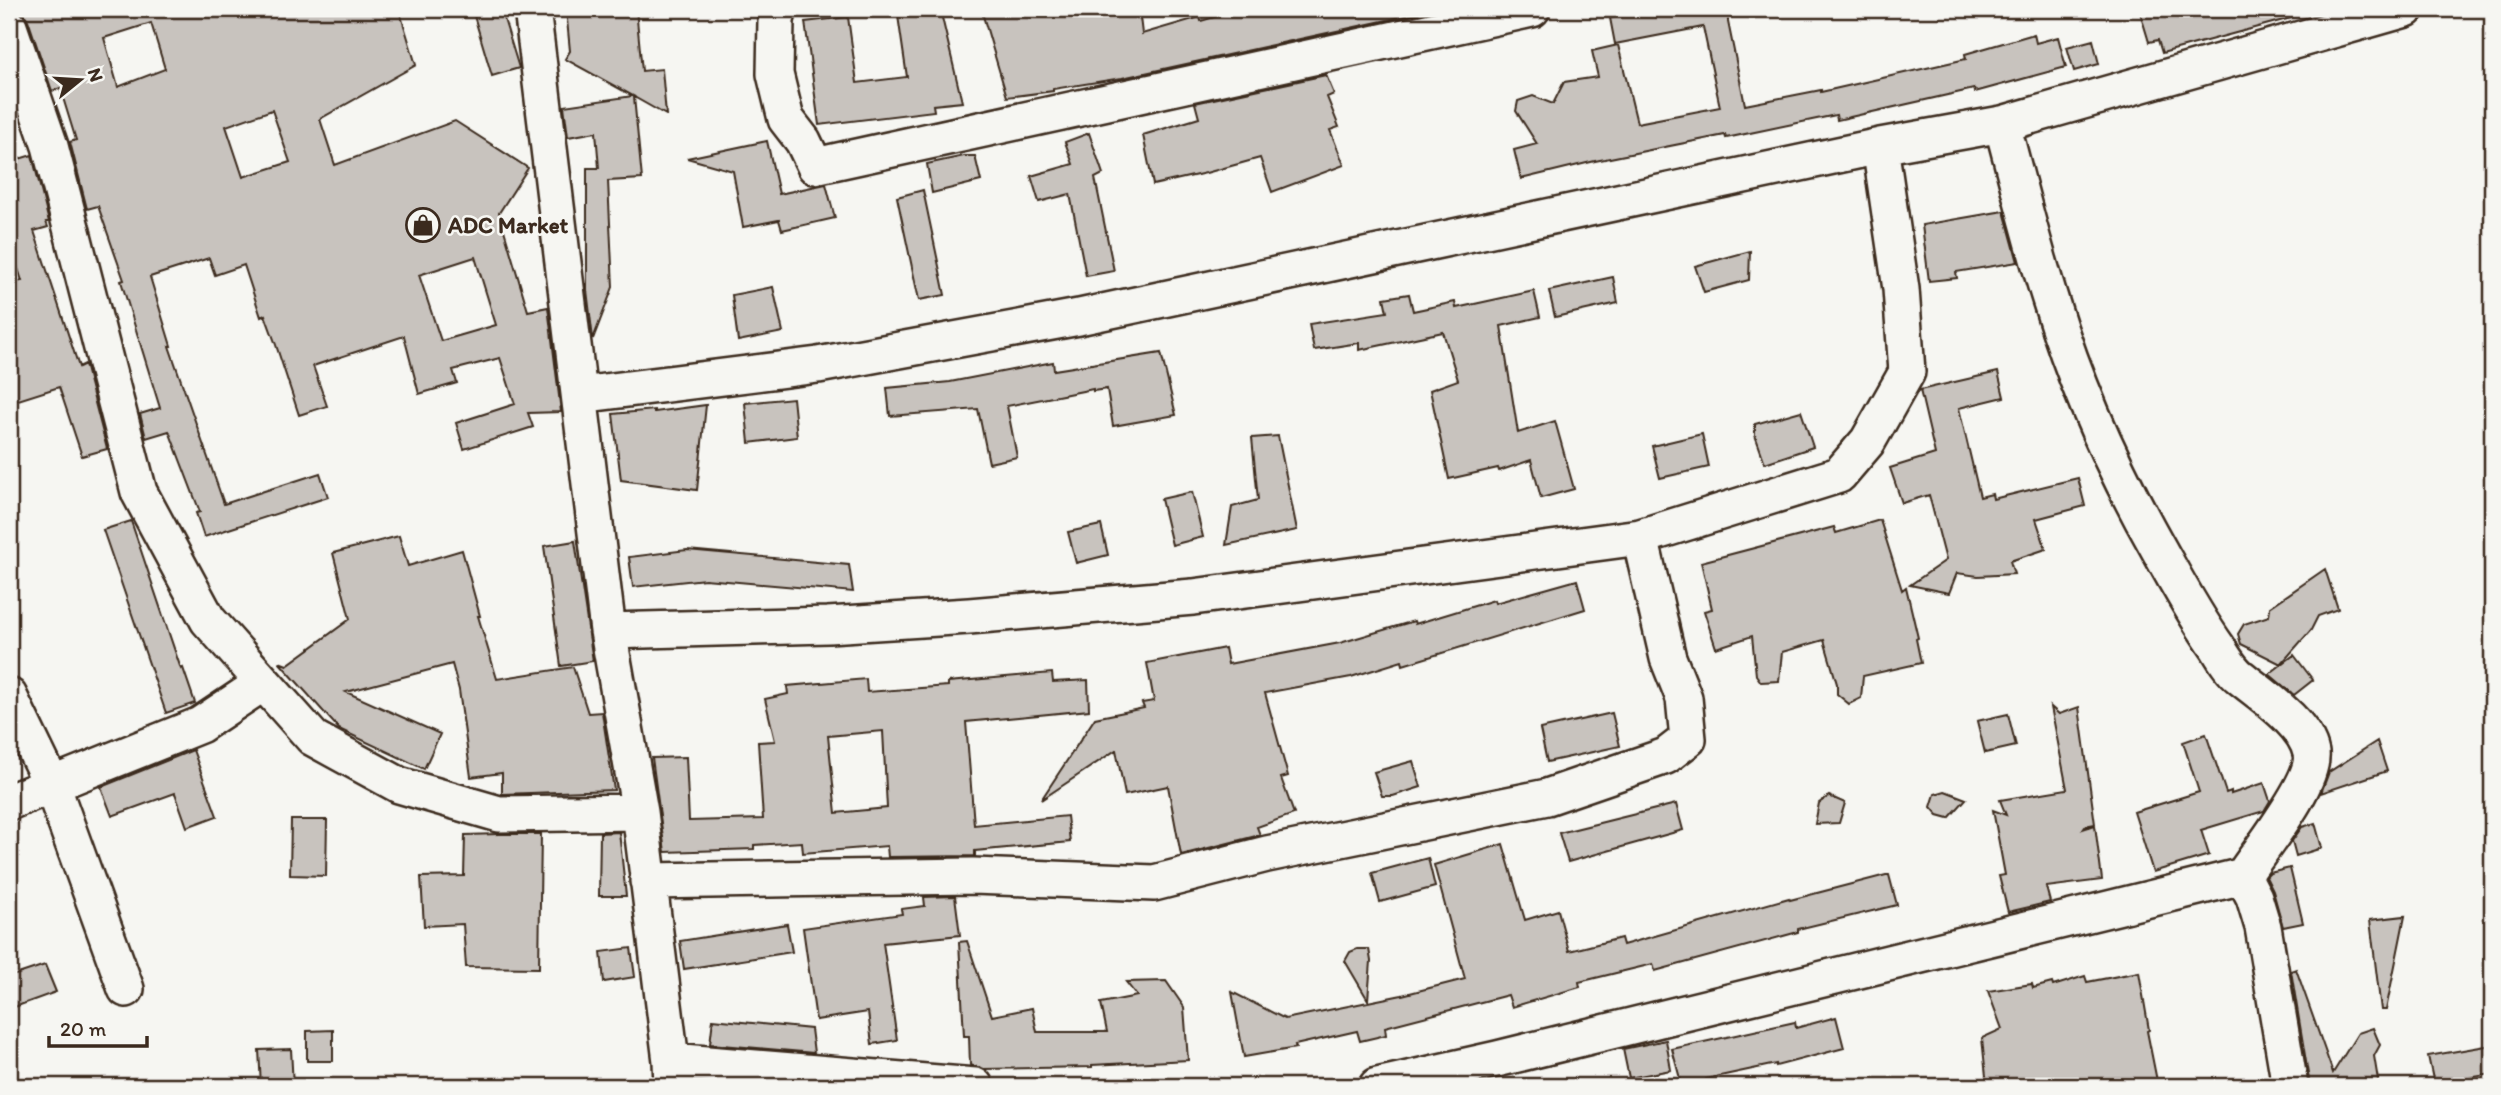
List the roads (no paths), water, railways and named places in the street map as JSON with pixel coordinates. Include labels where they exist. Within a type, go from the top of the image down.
[{"type":"street","points":[[532,9],[608,631],[640,812],[671,1074],[975,1086]]},
{"type":"street","points":[[779,9],[776,20],[775,74],[786,119],[803,141],[815,166],[1532,9]]},
{"type":"street","points":[[580,395],[818,365],[1079,317],[1880,146],[2002,124],[2406,9]]},
{"type":"street","points":[[9,27],[50,146],[139,492],[208,620],[313,738],[399,785],[499,814],[640,812]]},
{"type":"street","points":[[1377,1086],[1511,1056],[2243,876],[2300,792],[2311,771],[2308,744],[2289,718],[2237,675],[2204,629],[2122,482],[2090,412],[2058,324],[2002,124]]},
{"type":"street","points":[[608,631],[828,625],[1180,598],[1640,537],[1839,475],[1868,440],[1907,372],[1901,289],[1880,146]]},
{"type":"street","points":[[648,881],[973,876],[1154,883],[1267,853],[1547,797],[1666,757],[1688,739],[1684,698],[1668,658],[1640,537]]},
{"type":"street","points":[[9,802],[200,725],[263,683]]},
{"type":"street","points":[[9,696],[52,785],[126,989]]},
{"type":"street","points":[[2243,876],[2254,897],[2263,927],[2290,1086]]},
{"type":"place","name":"ADC Market","points":[[423,225]]}]
